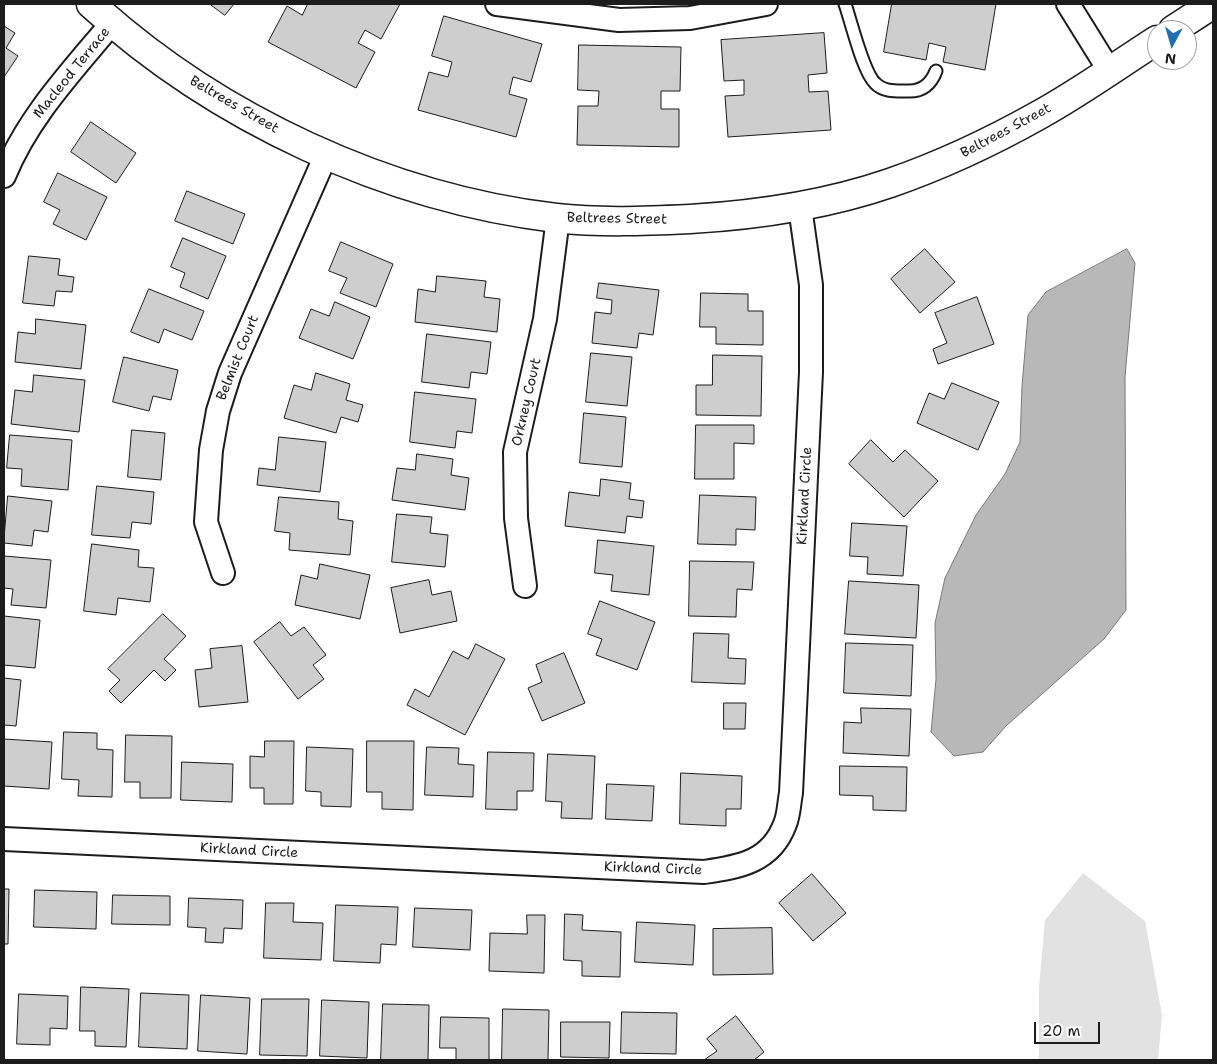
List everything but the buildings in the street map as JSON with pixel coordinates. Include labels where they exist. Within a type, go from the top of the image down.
[{"type":"street","name":"Beltrees Street","points":[[91,4],[112,23],[190,80],[258,121],[326,155],[380,176],[436,194],[498,209],[558,218],[648,221],[734,216],[800,207],[888,183],[968,152],[1040,115],[1147,46]]},
{"type":"street","points":[[497,4],[534,6],[619,20],[690,18],[766,4]]},
{"type":"street","points":[[1068,4],[1109,70]]},
{"type":"street","points":[[1188,20],[1213,4]]},
{"type":"street","name":"Macleod Terrace","points":[[4,176],[14,153],[42,107],[112,23]]},
{"type":"street","name":"Belmist Court","points":[[222,573],[206,522],[211,450],[218,410],[230,373],[326,155]]},
{"type":"street","name":"Kirkland Circle","points":[[4,839],[704,872],[740,867],[768,851],[785,824],[791,793],[811,372],[811,285],[800,207]]},
{"type":"street","name":"Orkney Court","points":[[525,586],[516,518],[515,452],[545,319],[558,218]]},
{"type":"lane","points":[[845,4],[867,70],[874,82],[882,89],[915,92],[932,80],[936,71]]},
{"type":"shaded area","points":[[1127,249],[1135,263],[1125,377],[1126,610],[1104,639],[1006,726],[983,752],[954,756],[931,732],[936,679],[935,623],[945,578],[976,515],[1005,474],[1020,442],[1022,386],[1028,315],[1046,292]]},
{"type":"shaded area","points":[[1083,873],[1145,921],[1162,1015],[1158,1060],[1039,1060],[1039,987],[1045,920]]}]
